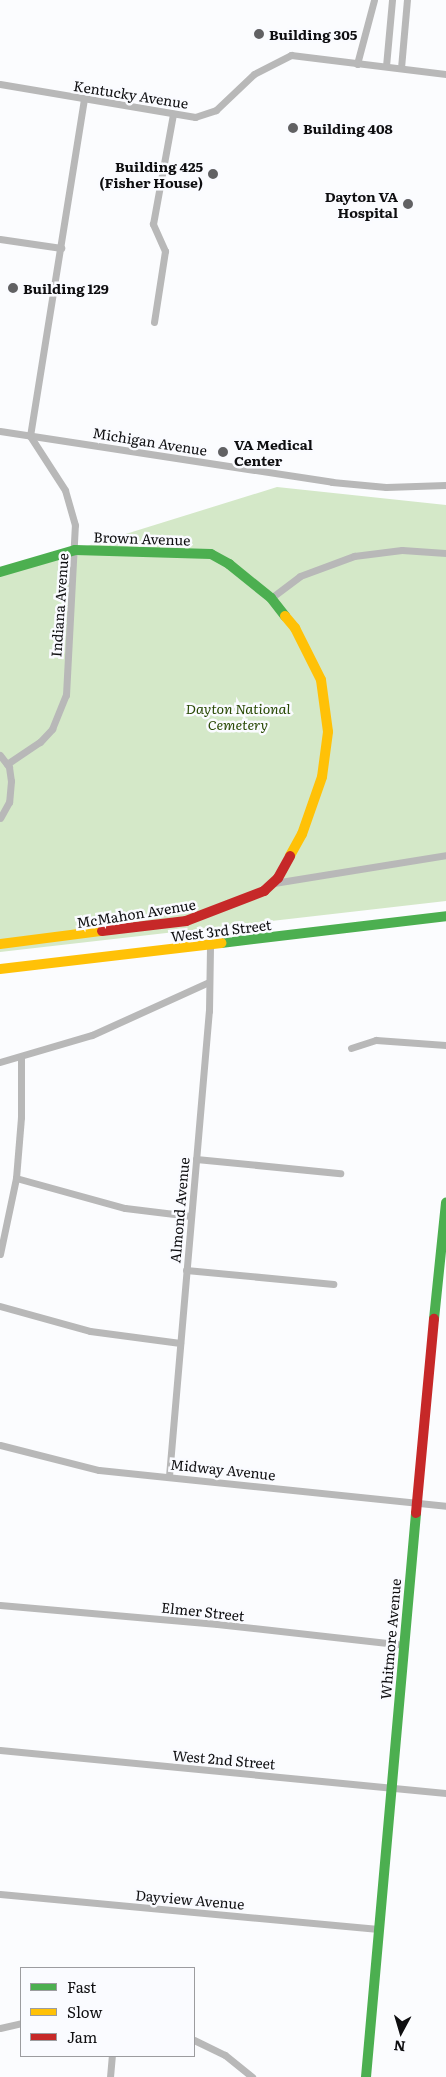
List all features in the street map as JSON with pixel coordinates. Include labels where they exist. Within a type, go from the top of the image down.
[{"type":"street","points":[[357,64],[374,0]]},
{"type":"street","points":[[386,66],[392,0]]},
{"type":"street","points":[[401,68],[407,0]]},
{"type":"street","name":"Kentucky Avenue","points":[[0,84],[196,117],[216,110],[254,74],[285,56],[303,54],[357,64],[446,74]]},
{"type":"street","points":[[30,436],[84,99]]},
{"type":"street","points":[[154,322],[165,250],[153,224],[173,114]]},
{"type":"street","points":[[0,239],[61,248]]},
{"type":"street","name":"Michigan Avenue","points":[[0,431],[348,484],[396,488],[446,485]]},
{"type":"street","name":"Indiana Avenue","points":[[7,764],[40,742],[52,729],[64,704],[75,550],[75,525],[69,499],[30,436]]},
{"type":"street","name":"Brown Avenue","points":[[0,572],[75,550],[211,554],[229,564],[271,598],[295,628],[312,657],[324,692],[328,732],[318,793],[302,834],[274,883]]},
{"type":"street","points":[[271,598],[300,576],[354,556],[402,550],[446,553]]},
{"type":"street","points":[[0,755],[7,764],[11,795],[0,818]]},
{"type":"street","name":"McMahon Avenue","points":[[0,944],[186,921],[244,902],[274,883],[446,856]]},
{"type":"street","name":"West 3rd Street","points":[[0,969],[210,946],[446,916]]},
{"type":"street","name":"Almond Avenue","points":[[169,1476],[196,1159],[210,946]]},
{"type":"street","points":[[0,1062],[22,1057],[114,1026],[208,982]]},
{"type":"street","points":[[351,1048],[376,1040],[446,1045]]},
{"type":"street","points":[[0,1254],[3,1226],[16,1178],[21,1117],[22,1057]]},
{"type":"street","points":[[196,1159],[340,1173]]},
{"type":"street","points":[[16,1178],[115,1206],[191,1216]]},
{"type":"street","name":"Whitmore Avenue","points":[[366,2077],[403,1645],[446,1203]]},
{"type":"street","points":[[186,1270],[333,1284]]},
{"type":"street","points":[[0,1306],[90,1331],[180,1343]]},
{"type":"street","name":"Midway Avenue","points":[[0,1445],[82,1467],[446,1506]]},
{"type":"street","name":"Elmer Street","points":[[0,1606],[217,1624],[403,1645]]},
{"type":"street","name":"West 2nd Street","points":[[0,1750],[446,1793]]},
{"type":"street","name":"Dayview Avenue","points":[[0,1894],[378,1929]]},
{"type":"street","points":[[0,2028],[20,2024]]},
{"type":"street","points":[[195,2040],[225,2055],[252,2077]]},
{"type":"street","points":[[110,2077],[112,2057]]},
{"type":"green space","name":"Dayton National Cemetery","points":[[277,487],[446,505],[446,901],[0,952],[0,573]]},
{"type":"traffic: fast","points":[[0,572],[75,550],[211,554],[229,564],[271,598],[285,616]]},
{"type":"traffic: fast","points":[[221,943],[446,916]]},
{"type":"traffic: fast","points":[[434,1319],[446,1203]]},
{"type":"traffic: fast","points":[[366,2077],[416,1513]]},
{"type":"traffic: slow","points":[[285,616],[295,628],[321,680],[328,732],[322,777],[302,834],[290,856]]},
{"type":"traffic: slow","points":[[0,944],[102,931]]},
{"type":"traffic: slow","points":[[0,969],[221,943]]},
{"type":"traffic: jam","points":[[102,931],[186,921],[264,891],[278,878],[290,856]]},
{"type":"traffic: jam","points":[[416,1513],[434,1319]]},
{"type":"place","name":"Building 305","points":[[259,34]]},
{"type":"place","name":"Building 408","points":[[293,128]]},
{"type":"place","name":"Building 425 (Fisher House)","points":[[213,174]]},
{"type":"place","name":"Dayton VA Hospital","points":[[408,204]]},
{"type":"place","name":"Building 129","points":[[13,288]]},
{"type":"place","name":"VA Medical Center","points":[[223,452]]}]
